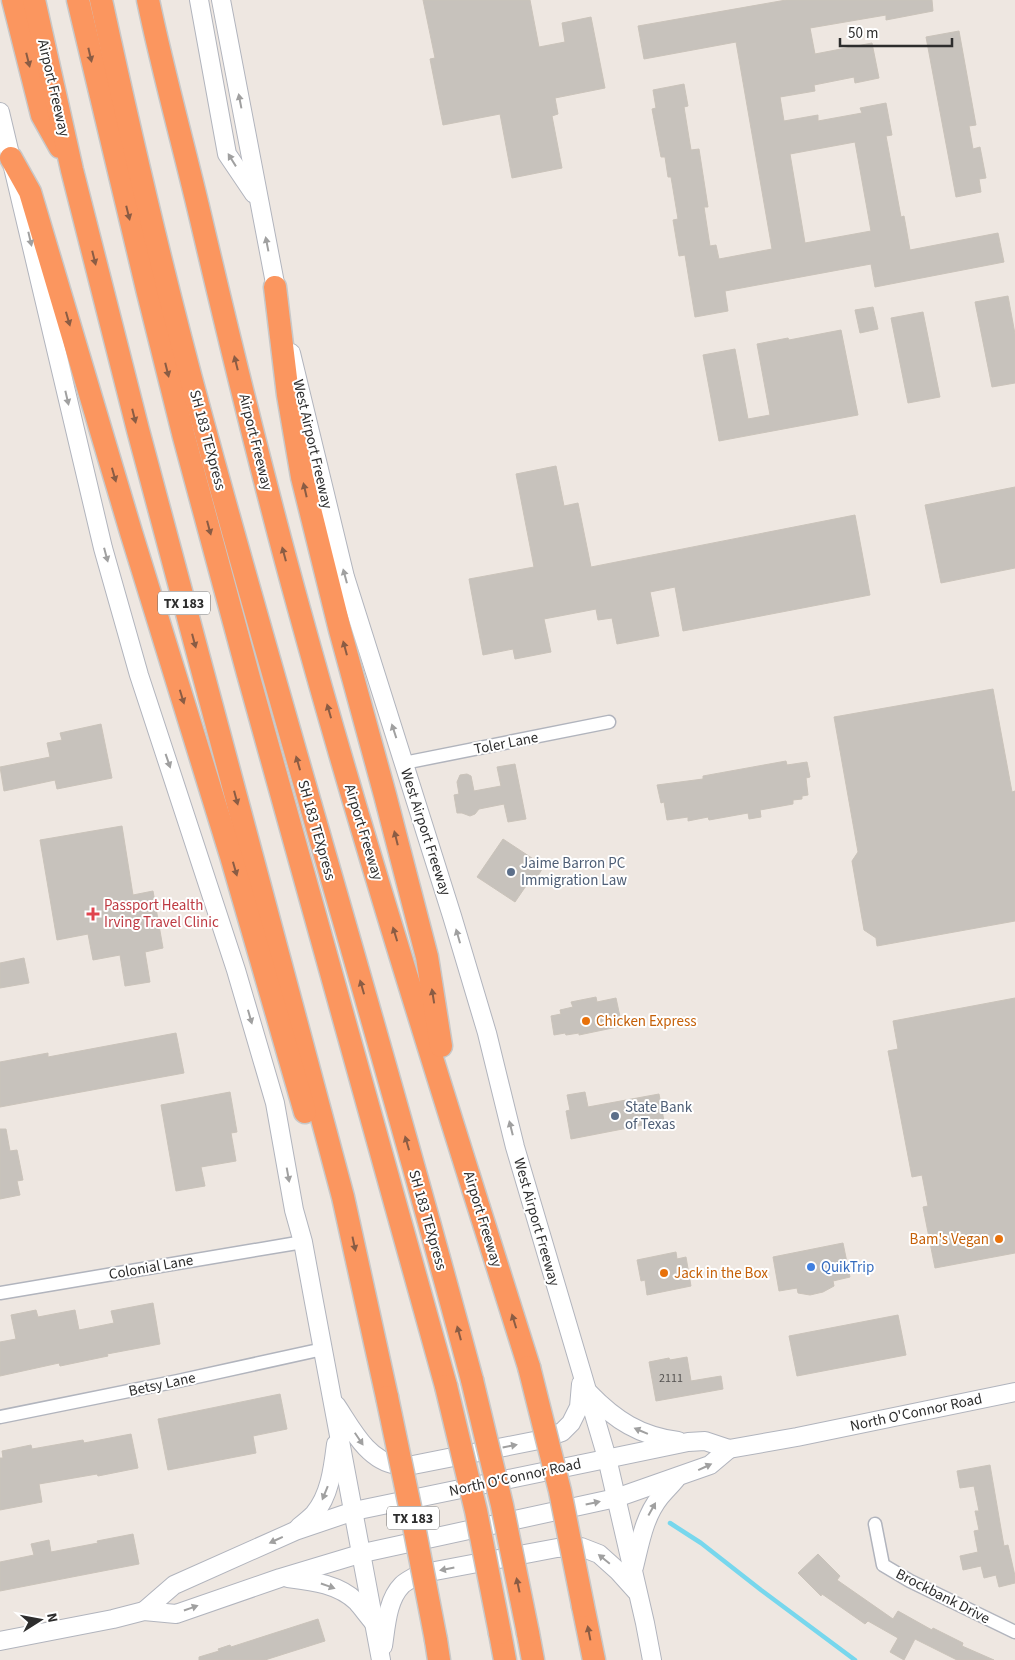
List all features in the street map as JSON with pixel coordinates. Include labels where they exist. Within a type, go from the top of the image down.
[{"type":"highway","name":"SH 183 TEXpress","points":[[101,0],[129,131],[199,408],[472,1380],[502,1505],[533,1660]]},
{"type":"highway","name":"Airport Freeway","points":[[148,0],[157,46],[190,171],[267,488],[300,611],[392,926],[529,1367],[560,1491],[594,1660]]},
{"type":"highway","name":"SH 183 TEXpress","points":[[78,4],[184,437],[253,693],[446,1386],[476,1511],[505,1660]]},
{"type":"highway","name":"Airport Freeway","points":[[25,5],[72,170],[138,430],[343,1197],[387,1397],[438,1650]]},
{"type":"highway","points":[[11,158],[30,192],[131,532],[234,865],[306,1116],[343,1197]]},
{"type":"highway","points":[[275,287],[288,395],[302,477],[427,957],[455,1131]]},
{"type":"main road","points":[[199,0],[227,154],[259,201]]},
{"type":"main road","name":"West Airport Freeway","points":[[221,0],[275,287],[345,577],[487,1033],[515,1148],[607,1458],[652,1660]]},
{"type":"main road","points":[[228,37],[230,0]]},
{"type":"main road","points":[[0,112],[104,548],[138,675],[236,970],[275,1103],[381,1659]]},
{"type":"main road","points":[[332,1398],[364,1446],[377,1458],[395,1465],[412,1465],[539,1440],[562,1432],[571,1423],[579,1407],[582,1374]]},
{"type":"main road","points":[[587,1392],[616,1418],[643,1433],[665,1439],[688,1442]]},
{"type":"main road","name":"North O'Connor Road","points":[[144,1611],[174,1586],[295,1531],[354,1512],[688,1442],[704,1441],[729,1449],[1015,1394]]},
{"type":"main road","points":[[295,1531],[314,1513],[326,1494],[333,1465],[338,1429]]},
{"type":"main road","name":"North O'Connor Road","points":[[0,1641],[113,1619],[144,1611],[176,1614],[280,1578],[362,1553],[616,1498],[710,1466],[729,1449]]},
{"type":"main road","points":[[633,1572],[641,1537],[650,1512],[660,1497],[678,1478]]},
{"type":"main road","points":[[381,1659],[387,1621],[394,1597],[402,1585],[419,1574],[557,1548],[581,1547],[599,1554],[638,1593]]},
{"type":"main road","points":[[280,1578],[314,1581],[335,1588],[356,1601],[374,1624]]},
{"type":"street","name":"Toler Lane","points":[[404,763],[609,722]]},
{"type":"street","name":"Colonial Lane","points":[[0,1293],[303,1242]]},
{"type":"street","name":"Betsy Lane","points":[[0,1417],[178,1382],[323,1349]]},
{"type":"street","name":"Brockbank Drive","points":[[875,1524],[883,1565],[910,1581],[1015,1632]]},
{"type":"building","points":[[423,0],[530,0],[539,47],[565,42],[562,23],[591,17],[605,88],[555,98],[558,114],[552,116],[562,168],[512,178],[500,114],[443,125],[430,59],[435,58]]},
{"type":"building","points":[[786,0],[932,0],[933,11],[886,20],[886,15],[810,28],[815,54],[872,43],[879,78],[855,83],[854,77],[814,85],[815,91],[780,97],[784,121],[818,115],[818,121],[862,113],[860,108],[886,103],[892,135],[886,136],[901,217],[904,216],[910,250],[998,233],[1004,262],[875,287],[871,264],[725,291],[728,311],[695,317],[685,255],[679,256],[673,220],[678,219],[671,177],[668,177],[665,157],[661,157],[652,109],[656,108],[653,90],[684,84],[688,106],[684,107],[691,150],[699,149],[708,207],[704,207],[710,246],[716,245],[719,259],[772,249],[736,42],[644,59],[638,26]],"holes":[[[855,142],[871,231],[805,243],[790,154]]]},
{"type":"building","points":[[959,31],[976,125],[969,126],[973,149],[980,147],[986,178],[979,179],[981,192],[956,197],[926,37]]},
{"type":"building","points":[[1008,296],[1015,334],[1015,383],[992,387],[975,302]]},
{"type":"building","points":[[873,307],[878,329],[860,333],[855,310]]},
{"type":"building","points":[[923,312],[940,397],[908,403],[891,318]]},
{"type":"building","points":[[841,330],[858,415],[719,441],[703,355],[735,349],[748,419],[770,415],[757,344]]},
{"type":"building","points":[[556,466],[564,506],[578,503],[591,567],[855,515],[870,595],[683,631],[675,587],[650,592],[659,636],[617,644],[612,618],[598,620],[596,609],[544,619],[551,652],[515,659],[513,649],[483,655],[469,579],[534,567],[516,474]]},
{"type":"building","points":[[1015,487],[1015,568],[941,583],[925,505]]},
{"type":"building","points":[[993,689],[1012,792],[1015,791],[1015,921],[877,946],[876,938],[864,930],[852,861],[858,852],[834,717]]},
{"type":"building","points":[[101,724],[112,778],[57,789],[55,780],[4,791],[0,767],[50,757],[47,743],[62,740],[60,733]]},
{"type":"building","points":[[786,761],[787,765],[807,762],[810,777],[806,778],[808,795],[802,796],[802,799],[793,800],[793,804],[760,810],[761,817],[749,819],[748,813],[709,820],[708,817],[688,821],[688,817],[667,820],[664,802],[661,803],[657,785],[703,779],[703,776]]},
{"type":"building","points":[[515,764],[526,819],[508,822],[504,804],[479,809],[470,816],[457,813],[454,795],[459,794],[457,782],[460,775],[467,774],[471,776],[474,791],[501,786],[497,767]]},
{"type":"building","points":[[122,826],[133,895],[153,891],[163,948],[145,952],[150,982],[125,986],[120,955],[93,960],[88,934],[57,940],[40,840]]},
{"type":"building","name":"Jaime Barron PC Immigration Law","points":[[503,839],[544,866],[532,885],[528,883],[515,902],[477,877]]},
{"type":"building","points":[[24,958],[29,983],[0,988],[0,963]]},
{"type":"building","name":"Chicken Express","points":[[596,997],[597,1002],[616,998],[622,1026],[579,1035],[579,1033],[566,1035],[565,1033],[554,1035],[551,1016],[561,1014],[560,1010],[573,1007],[571,1002]]},
{"type":"building","points":[[1015,998],[1015,1253],[935,1268],[923,1207],[928,1206],[922,1175],[912,1177],[888,1051],[898,1049],[893,1021]]},
{"type":"building","points":[[176,1033],[184,1073],[0,1107],[0,1062],[48,1053],[48,1057]]},
{"type":"building","points":[[230,1092],[237,1132],[231,1133],[236,1161],[201,1167],[205,1186],[176,1191],[161,1105]]},
{"type":"building","name":"State Bank of Texas","points":[[585,1092],[588,1107],[659,1094],[664,1121],[571,1139],[566,1111],[570,1110],[567,1095]]},
{"type":"building","points":[[0,1129],[6,1129],[10,1151],[17,1150],[23,1180],[17,1181],[20,1195],[0,1199]]},
{"type":"building","name":"QuikTrip","points":[[843,1243],[850,1277],[833,1281],[834,1286],[823,1292],[810,1295],[798,1293],[797,1288],[779,1291],[773,1257]]},
{"type":"building","name":"Jack in the Box","points":[[676,1252],[677,1259],[686,1257],[691,1286],[647,1295],[645,1280],[641,1281],[637,1260]]},
{"type":"building","points":[[153,1303],[160,1344],[107,1354],[108,1356],[60,1366],[59,1363],[0,1376],[0,1342],[16,1339],[11,1315],[36,1310],[38,1317],[75,1310],[79,1330],[114,1323],[111,1311]]},
{"type":"building","name":"QuikTrip","points":[[898,1315],[906,1355],[797,1376],[789,1336]]},
{"type":"building","points":[[687,1357],[691,1381],[721,1376],[723,1389],[656,1401],[649,1362]]},
{"type":"building","points":[[280,1394],[287,1429],[253,1436],[256,1453],[168,1470],[158,1419]]},
{"type":"building","points":[[131,1434],[138,1468],[98,1476],[97,1474],[39,1484],[42,1502],[0,1510],[0,1458],[3,1458],[2,1451],[31,1445],[32,1449],[83,1440],[84,1443]]},
{"type":"building","points":[[990,1465],[1004,1546],[1008,1545],[1015,1576],[1015,1583],[999,1587],[996,1575],[984,1578],[981,1566],[963,1570],[960,1556],[978,1552],[974,1531],[979,1530],[975,1511],[979,1511],[974,1486],[960,1488],[957,1471]]},
{"type":"building","points":[[133,1534],[139,1564],[0,1591],[0,1562],[34,1555],[31,1544],[49,1540],[51,1552]]},
{"type":"building","points":[[818,1554],[840,1576],[837,1580],[893,1619],[898,1611],[932,1630],[933,1628],[963,1643],[962,1646],[994,1660],[957,1660],[915,1639],[904,1660],[890,1652],[898,1638],[868,1621],[865,1624],[822,1594],[821,1596],[798,1573]]},
{"type":"building","points":[[318,1619],[325,1641],[265,1660],[199,1660],[199,1657],[219,1651],[218,1649],[230,1645],[231,1647]]},
{"type":"waterway","points":[[670,1523],[701,1543],[855,1660]]},
{"type":"place","name":"Jaime Barron PC Immigration Law","points":[[511,872]]},
{"type":"place","name":"Passport Health Irving Travel Clinic","points":[[93,914]]},
{"type":"place","name":"Chicken Express","points":[[586,1021]]},
{"type":"place","name":"State Bank of Texas","points":[[615,1116]]},
{"type":"place","name":"Bam's Vegan","points":[[999,1239]]},
{"type":"place","name":"QuikTrip","points":[[811,1267]]},
{"type":"place","name":"Jack in the Box","points":[[664,1273]]}]
